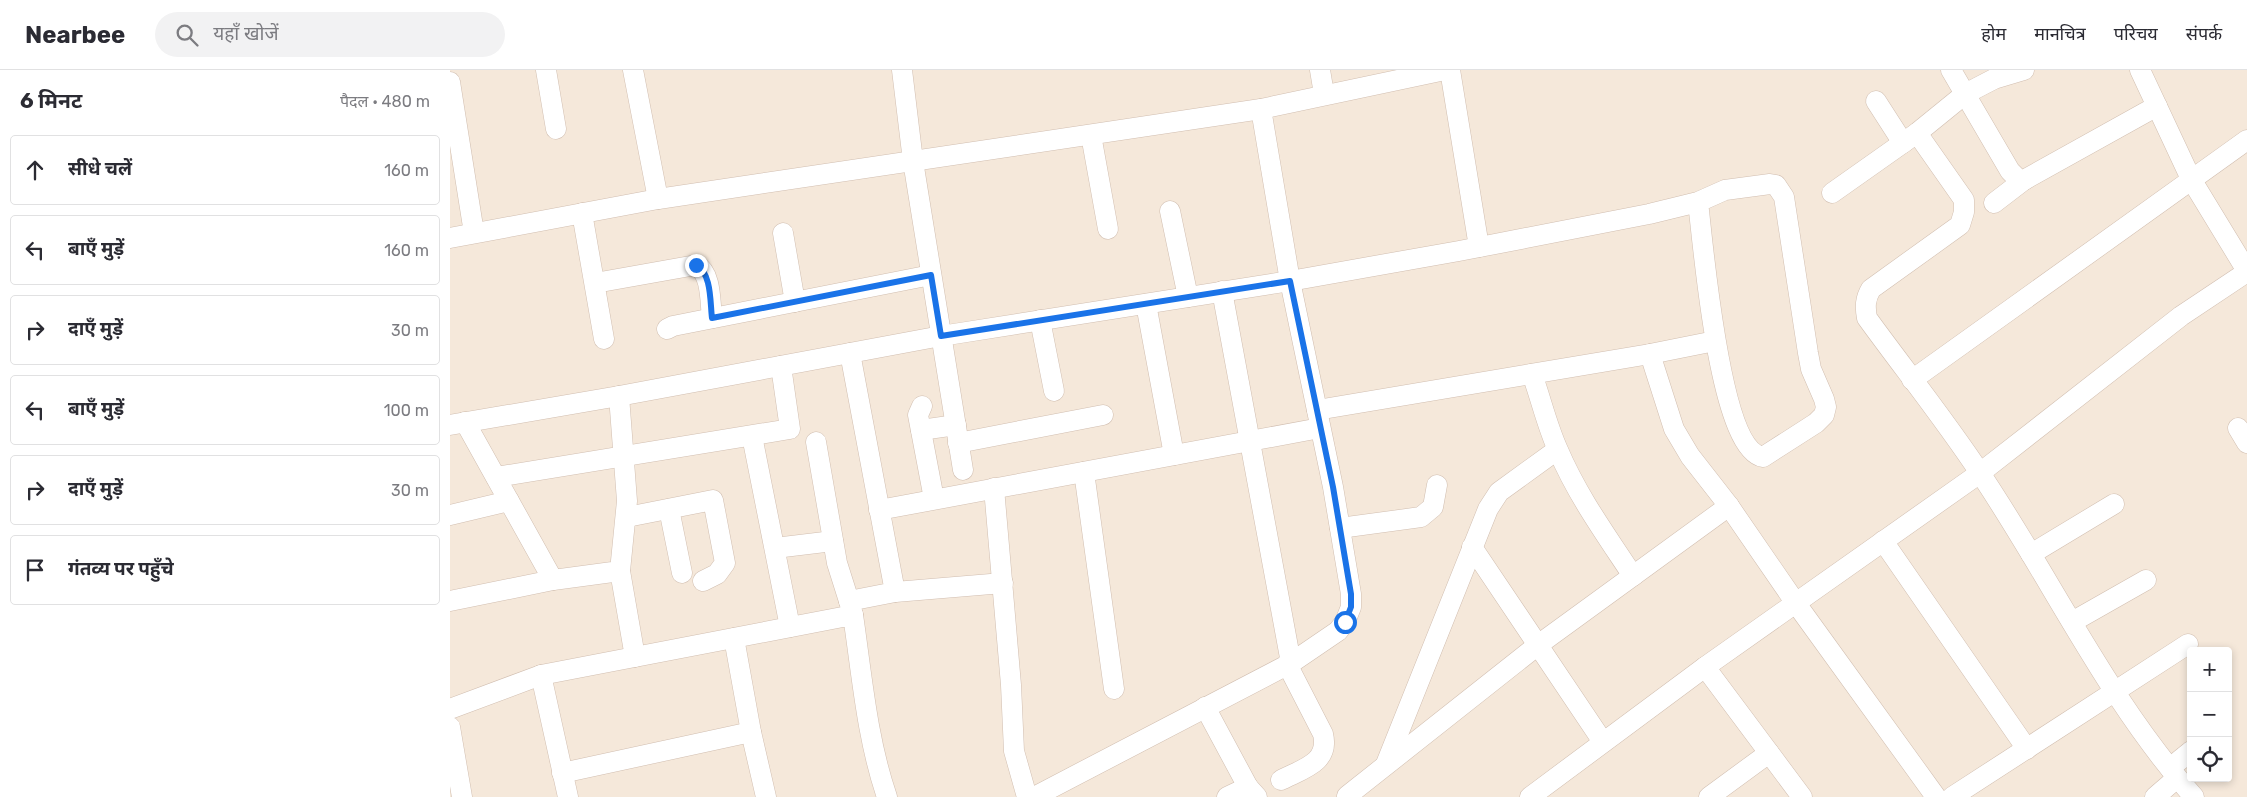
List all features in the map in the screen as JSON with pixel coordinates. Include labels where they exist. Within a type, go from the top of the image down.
[{"type":"street","points":[[546,70],[556,129]]},
{"type":"street","points":[[632,70],[658,199]]},
{"type":"street","points":[[902,70],[913,161],[963,470]]},
{"type":"street","points":[[1320,70],[1324,94]]},
{"type":"street","points":[[450,238],[658,199],[1260,109],[1444,70]]},
{"type":"street","points":[[1450,70],[1479,248]]},
{"type":"street","points":[[1951,70],[2010,171],[2018,179],[2024,180]]},
{"type":"street","points":[[1832,194],[1910,138],[1965,94],[1994,79],[2024,70]]},
{"type":"street","points":[[1530,797],[1795,602],[1980,473],[2181,316],[2247,272],[2190,179],[2140,70]]},
{"type":"street","points":[[450,82],[474,233]]},
{"type":"street","points":[[1876,101],[1959,192],[1964,200],[1964,212],[1960,225],[1867,295],[1865,306],[1866,318],[1980,473],[2116,692],[2173,773],[2194,797]]},
{"type":"street","points":[[1994,203],[2024,180],[2156,106]]},
{"type":"street","points":[[1034,797],[1289,663],[1338,631],[1345,622],[1351,607],[1351,594],[1340,528],[1290,281],[1260,109]]},
{"type":"street","points":[[1091,135],[1108,228]]},
{"type":"street","points":[[1912,380],[2247,140]]},
{"type":"street","points":[[553,580],[496,478],[457,423],[619,396],[941,336],[1290,281],[1479,248],[1649,214],[1698,202],[1725,190],[1770,184],[1780,188],[1784,197],[1811,369],[1826,407],[1824,415],[1816,423],[1763,457],[1752,453],[1735,419],[1715,341],[1698,202]]},
{"type":"street","points":[[1170,212],[1188,297]]},
{"type":"street","points":[[582,213],[604,339]]},
{"type":"street","points":[[783,234],[795,302]]},
{"type":"street","points":[[595,283],[696,265],[706,275],[712,318]]},
{"type":"street","points":[[667,329],[712,318],[931,275]]},
{"type":"street","points":[[1222,291],[1289,663],[1325,744],[1322,754],[1313,764],[1281,780]]},
{"type":"street","points":[[1146,304],[1174,455]]},
{"type":"street","points":[[1040,320],[1054,391]]},
{"type":"street","points":[[879,510],[1249,442],[1318,419],[1532,374],[1715,341]]},
{"type":"street","points":[[850,353],[895,592]]},
{"type":"street","points":[[1650,354],[1674,429],[1690,456],[1729,506],[1795,602],[1936,797]]},
{"type":"street","points":[[496,478],[790,429],[780,366]]},
{"type":"street","points":[[1532,374],[1557,450],[1579,492],[1633,576]]},
{"type":"street","points":[[619,396],[626,517],[620,571],[635,657]]},
{"type":"street","points":[[922,406],[918,415],[934,499]]},
{"type":"street","points":[[921,430],[957,434],[1103,415]]},
{"type":"street","points":[[752,436],[790,627]]},
{"type":"street","points":[[816,442],[837,563],[851,608],[872,740],[878,770],[887,797]]},
{"type":"street","points":[[1386,765],[1488,509],[1499,492],[1557,450]]},
{"type":"street","points":[[1084,472],[1114,689]]},
{"type":"street","points":[[1340,528],[1421,516],[1433,507],[1437,485]]},
{"type":"street","points":[[994,488],[1011,685],[1014,751],[1027,797]]},
{"type":"street","points":[[626,517],[713,500],[725,563],[717,574],[703,581]]},
{"type":"street","points":[[450,515],[509,501]]},
{"type":"street","points":[[2030,554],[2114,504]]},
{"type":"street","points":[[1347,796],[1538,645],[1729,506]]},
{"type":"street","points":[[669,509],[682,574]]},
{"type":"street","points":[[1883,541],[2027,749]]},
{"type":"street","points":[[775,548],[833,542]]},
{"type":"street","points":[[1472,547],[1603,742]]},
{"type":"street","points":[[450,601],[553,580],[620,571]]},
{"type":"street","points":[[2072,622],[2146,580]]},
{"type":"street","points":[[450,709],[541,675],[790,627],[895,592],[1003,583]]},
{"type":"street","points":[[734,638],[751,732],[766,797]]},
{"type":"street","points":[[1952,797],[2188,644]]},
{"type":"street","points":[[1705,667],[1802,797]]},
{"type":"street","points":[[541,675],[568,797]]},
{"type":"street","points":[[1205,707],[1252,792],[1227,797]]},
{"type":"street","points":[[450,727],[462,797]]},
{"type":"street","points":[[562,772],[751,732]]},
{"type":"street","points":[[1709,797],[1769,753]]},
{"type":"street","points":[[2155,797],[2187,756]]},
{"type":"shaded area","points":[[450,70],[2247,70],[2247,797],[450,797]]},
{"type":"route","points":[[696,265],[706,275],[712,318],[931,275],[941,336],[1290,281],[1333,487],[1351,594],[1351,607],[1345,622]]}]
